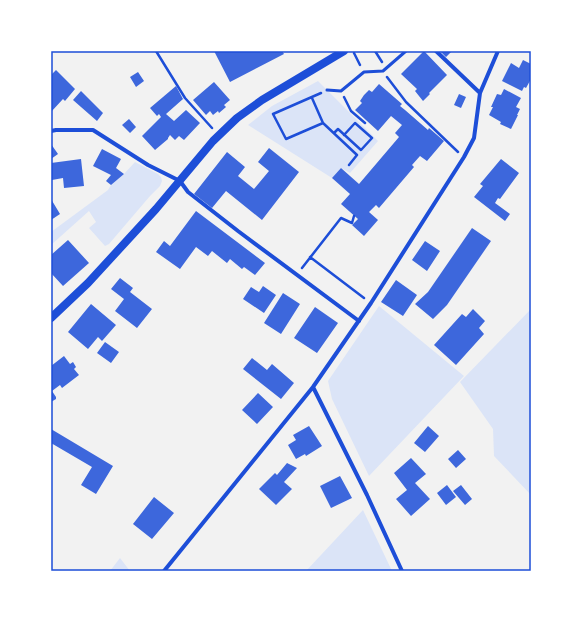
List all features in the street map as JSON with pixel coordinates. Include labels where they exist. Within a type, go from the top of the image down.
[{"type":"main road","points":[[51,318],[88,283],[156,209],[213,141],[237,118],[262,100],[344,51]]},
{"type":"street","points":[[436,51],[480,93]]},
{"type":"street","points":[[164,571],[313,387],[371,303],[464,157],[474,138],[480,93],[498,51]]},
{"type":"street","points":[[51,131],[93,130],[148,165],[180,181],[188,192],[359,321]]},
{"type":"street","points":[[313,387],[367,495],[402,571]]},
{"type":"lane","points":[[327,90],[341,91],[364,72],[383,71],[406,51]]},
{"type":"path","points":[[156,51],[185,98],[219,135]]},
{"type":"path","points":[[374,51],[387,67]]},
{"type":"path","points":[[383,71],[406,102],[464,157]]},
{"type":"path","points":[[323,123],[286,139],[273,114],[312,98],[327,90]]},
{"type":"path","points":[[341,91],[351,111],[365,123]]},
{"type":"path","points":[[312,98],[323,123],[357,155]]},
{"type":"path","points":[[344,135],[355,123],[372,138],[349,165]]},
{"type":"path","points":[[334,133],[338,129],[361,150]]},
{"type":"path","points":[[296,274],[341,218],[352,223],[354,216]]},
{"type":"path","points":[[310,257],[371,303]]},
{"type":"shaded area","points":[[318,81],[378,141],[350,173],[341,168],[332,178],[248,125],[272,106]]},
{"type":"shaded area","points":[[135,162],[158,174],[162,181],[160,186],[109,244],[105,246],[89,228],[96,222],[89,211],[51,245],[51,232],[108,190],[111,185]]},
{"type":"shaded area","points":[[379,306],[464,376],[369,476],[332,399],[328,381]]},
{"type":"shaded area","points":[[531,309],[531,495],[494,456],[493,429],[460,382]]},
{"type":"shaded area","points":[[363,510],[392,571],[306,571]]},
{"type":"shaded area","points":[[120,558],[130,571],[110,571]]},
{"type":"building","points":[[214,51],[282,51],[284,54],[230,82]]},
{"type":"building","points":[[424,51],[447,75],[423,101],[415,91],[417,89],[401,74]]},
{"type":"building","points":[[440,51],[452,51],[446,57]]},
{"type":"building","points":[[523,60],[531,64],[531,79],[526,88],[524,87],[522,91],[502,81],[511,63],[519,68]]},
{"type":"building","points":[[56,70],[75,89],[65,101],[63,99],[51,112],[51,75]]},
{"type":"building","points":[[138,72],[144,81],[136,87],[130,77]]},
{"type":"building","points":[[214,82],[230,100],[224,105],[226,107],[219,113],[218,111],[213,115],[210,111],[206,115],[193,100]]},
{"type":"building","points":[[379,84],[402,104],[400,106],[428,130],[429,128],[444,141],[427,161],[420,156],[412,165],[414,167],[379,208],[376,205],[369,212],[378,220],[364,236],[352,225],[358,219],[341,204],[350,194],[332,178],[341,168],[359,184],[399,137],[395,133],[402,125],[391,116],[378,131],[355,110],[362,103],[360,101],[364,95],[369,90],[372,92]]},
{"type":"building","points":[[176,86],[183,99],[166,114],[174,121],[186,110],[200,123],[184,140],[179,136],[175,140],[170,135],[168,139],[155,150],[142,136],[161,117],[159,114],[157,116],[150,108]]},
{"type":"building","points":[[504,89],[521,98],[516,107],[520,109],[511,129],[500,124],[501,122],[489,115],[497,94],[501,95]]},
{"type":"building","points":[[81,91],[103,113],[97,121],[73,100]]},
{"type":"building","points":[[459,94],[466,97],[461,108],[454,105]]},
{"type":"building","points":[[129,119],[136,127],[130,133],[122,125]]},
{"type":"building","points":[[51,144],[58,154],[51,159]]},
{"type":"building","points":[[269,148],[299,172],[262,220],[226,191],[212,208],[194,194],[227,152],[245,167],[238,176],[254,189],[269,171],[258,162]]},
{"type":"building","points":[[102,149],[121,159],[116,168],[124,174],[111,185],[106,181],[111,175],[93,166]]},
{"type":"building","points":[[81,159],[84,186],[64,188],[63,178],[52,180],[51,163]]},
{"type":"building","points":[[501,159],[519,173],[500,199],[498,198],[495,203],[510,214],[505,221],[474,197],[483,186],[480,184]]},
{"type":"building","points":[[51,199],[60,214],[51,220]]},
{"type":"building","points":[[196,211],[265,263],[255,275],[244,267],[242,269],[230,259],[227,263],[212,251],[208,256],[196,247],[180,269],[156,252],[164,241],[170,246]]},
{"type":"building","points":[[472,228],[491,241],[447,305],[433,319],[415,304],[428,292]]},
{"type":"building","points":[[68,240],[89,263],[63,286],[51,273],[51,255]]},
{"type":"building","points":[[425,241],[440,251],[427,271],[412,260]]},
{"type":"building","points":[[120,278],[133,288],[130,292],[152,309],[137,328],[115,311],[124,299],[111,289]]},
{"type":"building","points":[[396,280],[417,295],[403,316],[381,302]]},
{"type":"building","points":[[263,286],[276,295],[264,313],[243,299],[251,287],[259,292]]},
{"type":"building","points":[[283,293],[300,304],[281,334],[264,323]]},
{"type":"building","points":[[91,304],[116,325],[102,341],[98,337],[88,349],[68,332]]},
{"type":"building","points":[[315,307],[338,323],[317,353],[294,338]]},
{"type":"building","points":[[473,309],[485,321],[479,328],[484,334],[456,365],[434,345],[462,314],[466,317]]},
{"type":"building","points":[[105,342],[119,352],[111,363],[97,353]]},
{"type":"building","points":[[64,356],[70,364],[73,362],[76,367],[74,369],[79,375],[62,388],[60,385],[52,391],[56,399],[51,402],[51,366]]},
{"type":"building","points":[[252,358],[267,370],[272,364],[294,383],[281,399],[243,369]]},
{"type":"building","points":[[258,393],[273,407],[257,424],[242,410]]},
{"type":"building","points":[[309,426],[322,446],[306,456],[305,454],[296,459],[288,445],[296,440],[293,435]]},
{"type":"building","points":[[428,426],[439,436],[425,452],[414,443]]},
{"type":"building","points":[[51,429],[113,466],[96,494],[81,485],[92,467],[51,443]]},
{"type":"building","points":[[458,450],[466,459],[456,468],[448,459]]},
{"type":"building","points":[[411,458],[426,474],[415,483],[430,499],[411,516],[396,499],[407,490],[394,473]]},
{"type":"building","points":[[287,463],[297,468],[284,482],[292,489],[276,505],[259,489],[275,473],[277,475]]},
{"type":"building","points":[[340,476],[352,498],[331,508],[320,486]]},
{"type":"building","points":[[447,485],[456,497],[446,505],[437,493]]},
{"type":"building","points":[[461,485],[472,499],[465,505],[453,491]]},
{"type":"building","points":[[154,497],[174,513],[152,539],[133,524]]}]
